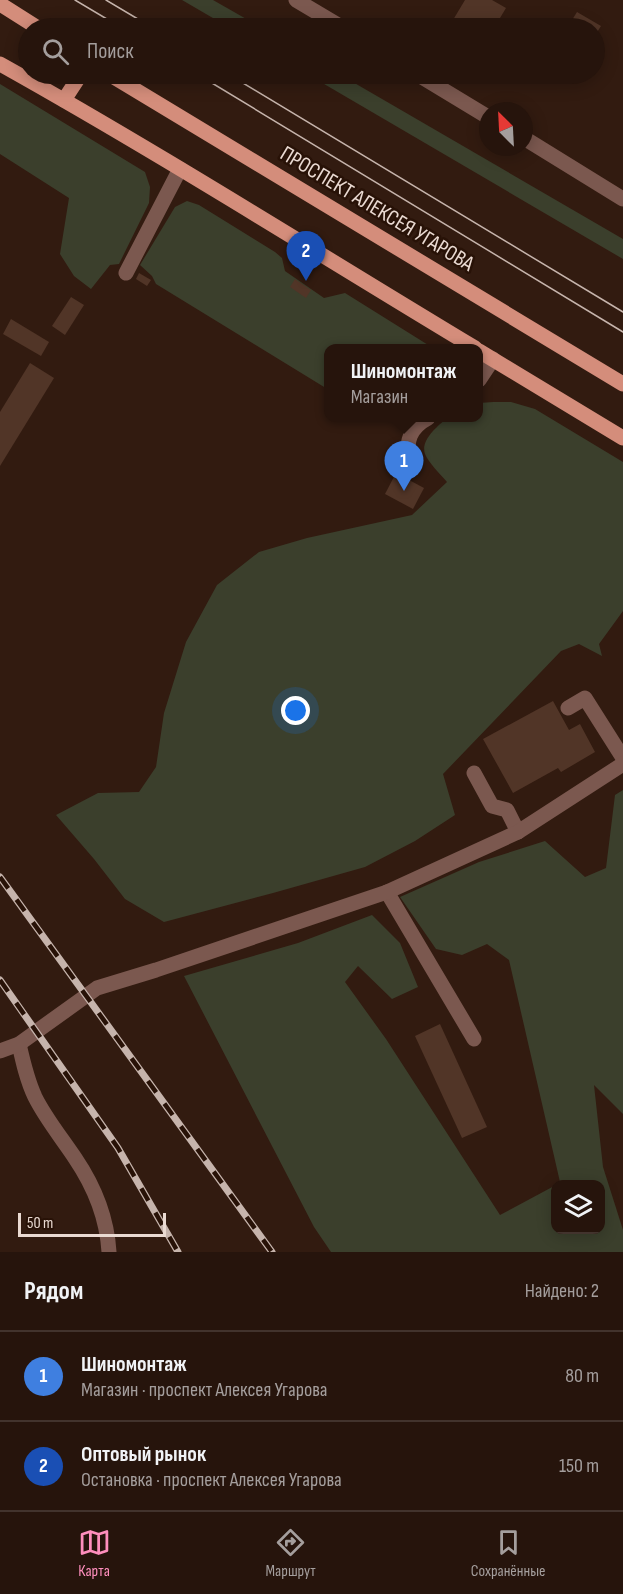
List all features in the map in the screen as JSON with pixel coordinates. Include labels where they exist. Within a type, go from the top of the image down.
[{"type":"main road","points":[[0,4],[22,18]]},
{"type":"main road","points":[[0,64],[18,74]]},
{"type":"main road","points":[[36,84],[468,344]]},
{"type":"main road","points":[[64,100],[74,84]]},
{"type":"main road","name":"ПРОСПЕКТ АЛЕКСЕЯ УГАРОВА","points":[[125,84],[623,384]]},
{"type":"main road","points":[[483,353],[623,438]]},
{"type":"street","points":[[296,0],[326,18]]},
{"type":"street","points":[[434,84],[479,112]]},
{"type":"street","points":[[533,144],[623,199]]},
{"type":"street","points":[[126,273],[180,169]]},
{"type":"street","points":[[483,374],[493,359]]},
{"type":"street","points":[[407,461],[407,441],[420,422]]},
{"type":"street","points":[[568,708],[585,698],[623,758]]},
{"type":"street","points":[[0,1051],[19,1044],[97,988],[387,892],[518,832],[623,764]]},
{"type":"street","points":[[474,772],[492,806],[507,810],[518,832]]},
{"type":"street","points":[[387,892],[474,1039]]},
{"type":"street","points":[[19,1044],[34,1096],[50,1124],[76,1158],[95,1192],[109,1243],[109,1252]]},
{"type":"green space","points":[[182,0],[213,0],[244,18],[213,18]]},
{"type":"green space","points":[[0,84],[145,172],[150,187],[149,203],[119,264],[110,265],[91,289],[74,276],[60,254],[69,198],[0,154]]},
{"type":"green space","points":[[324,84],[356,84],[623,239],[623,259]]},
{"type":"green space","points":[[187,201],[199,205],[275,252],[282,258],[285,271],[324,298],[345,293],[427,344],[324,344],[324,387],[156,284],[152,276],[140,265],[175,207]]},
{"type":"green space","points":[[511,402],[535,409],[623,462],[623,611],[599,644],[602,656],[579,644],[561,651],[443,774],[455,815],[415,841],[365,867],[164,922],[125,899],[56,815],[98,793],[139,792],[156,767],[164,713],[186,642],[217,585],[259,552],[307,538],[412,515],[447,482],[425,454],[427,439],[442,422],[483,422],[483,403]]},
{"type":"green space","points":[[623,790],[623,1114],[594,1085],[603,1167],[623,1230],[623,1252],[331,1252],[314,1227],[184,976],[298,943],[372,915],[400,943],[418,987],[392,999],[358,966],[345,982],[386,1039],[500,1215],[551,1188],[551,1234],[605,1234],[605,1180],[560,1180],[509,960],[487,944],[462,955],[436,949],[400,897],[479,862],[545,841],[585,877],[606,868],[615,795]]},
{"type":"building","points":[[465,0],[492,0],[506,8],[500,18],[454,18]]},
{"type":"building","points":[[577,12],[587,18],[573,18]]},
{"type":"building","points":[[139,273],[151,280],[147,286],[136,279]]},
{"type":"building","points":[[295,279],[311,290],[306,298],[290,287]]},
{"type":"building","points":[[71,297],[84,305],[65,335],[52,326]]},
{"type":"building","points":[[11,319],[49,342],[41,356],[3,334]]},
{"type":"building","points":[[30,363],[54,378],[0,466],[0,412]]},
{"type":"building","points":[[396,473],[424,488],[413,509],[385,494]]},
{"type":"building","points":[[553,701],[569,730],[580,724],[595,752],[561,772],[558,768],[513,793],[483,739]]},
{"type":"building","points":[[440,1024],[487,1127],[462,1138],[415,1036]]},
{"type":"tram line","points":[[75,0],[105,18]]},
{"type":"tram line","points":[[106,0],[136,18]]},
{"type":"tram line","points":[[214,84],[623,332]]},
{"type":"tram line","points":[[245,84],[623,312]]},
{"type":"railway","points":[[0,877],[272,1252]]},
{"type":"railway","points":[[0,980],[118,1148],[178,1252]]},
{"type":"place","name":"Оптовый рынок","points":[[306,281]]},
{"type":"place","name":"Шиномонтаж","points":[[404,491]]}]
